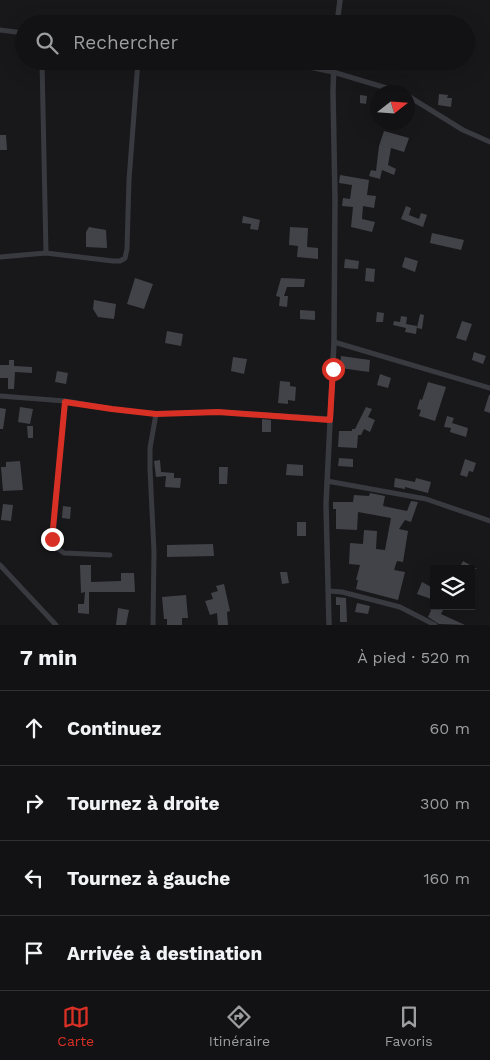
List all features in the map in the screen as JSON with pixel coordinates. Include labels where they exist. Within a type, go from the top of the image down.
[{"type":"street","points":[[338,15],[340,0]]},
{"type":"street","points":[[0,30],[15,31]]},
{"type":"street","points":[[42,70],[46,253]]},
{"type":"street","points":[[0,257],[46,253],[112,261],[120,261],[125,258],[137,70]]},
{"type":"street","points":[[324,70],[377,85]]},
{"type":"street","points":[[328,625],[327,481],[334,342],[334,72]]},
{"type":"street","points":[[415,100],[463,130],[490,142]]},
{"type":"street","points":[[334,342],[490,388]]},
{"type":"street","points":[[0,396],[156,414],[218,412],[330,420]]},
{"type":"street","points":[[65,402],[52,539],[55,547],[64,552],[110,555]]},
{"type":"street","points":[[153,625],[154,552],[150,448],[156,414]]},
{"type":"street","points":[[327,481],[426,499],[490,521]]},
{"type":"street","points":[[0,565],[56,625]]},
{"type":"street","points":[[329,591],[342,592],[400,607],[435,625]]},
{"type":"building","points":[[439,94],[448,95],[447,98],[452,98],[451,107],[438,105]]},
{"type":"building","points":[[360,95],[367,96],[366,104],[360,103]]},
{"type":"building","points":[[384,131],[409,138],[404,152],[391,148],[388,165],[396,169],[394,175],[382,170],[380,179],[369,176],[371,170],[376,171],[379,146]]},
{"type":"building","points":[[0,135],[6,135],[7,150],[0,150]]},
{"type":"building","points":[[340,175],[369,180],[367,195],[376,196],[374,208],[363,206],[362,219],[375,222],[372,232],[351,227],[353,207],[342,206],[343,198],[350,199],[352,185],[339,183]]},
{"type":"building","points":[[406,206],[411,208],[409,215],[419,219],[421,213],[427,215],[423,227],[401,219]]},
{"type":"building","points":[[243,216],[260,220],[258,230],[250,229],[251,224],[242,223]]},
{"type":"building","points":[[89,227],[106,230],[107,248],[86,247],[86,232]]},
{"type":"building","points":[[290,227],[308,228],[307,247],[318,248],[318,259],[297,257],[298,246],[289,245]]},
{"type":"building","points":[[432,233],[464,240],[461,250],[430,243]]},
{"type":"building","points":[[405,257],[418,261],[415,272],[402,267]]},
{"type":"building","points":[[345,259],[359,261],[358,269],[344,268]]},
{"type":"building","points":[[366,268],[375,269],[374,282],[365,281]]},
{"type":"building","points":[[135,278],[153,284],[144,309],[127,304]]},
{"type":"building","points":[[281,278],[305,279],[304,287],[287,287],[284,296],[288,296],[287,307],[279,306],[280,297],[276,296]]},
{"type":"building","points":[[94,300],[116,304],[114,319],[98,317],[93,309]]},
{"type":"building","points":[[300,310],[315,311],[315,320],[300,319]]},
{"type":"building","points":[[377,312],[384,313],[383,322],[376,322]]},
{"type":"building","points":[[420,314],[424,315],[422,329],[417,328]]},
{"type":"building","points":[[401,316],[407,317],[406,324],[417,326],[416,334],[405,332],[406,328],[393,325],[394,321],[400,322]]},
{"type":"building","points":[[462,321],[472,324],[466,341],[456,338]]},
{"type":"building","points":[[167,331],[183,334],[181,346],[165,343]]},
{"type":"building","points":[[474,352],[486,356],[483,364],[472,360]]},
{"type":"building","points":[[341,356],[370,360],[369,372],[340,368]]},
{"type":"building","points":[[233,357],[247,359],[244,374],[231,371]]},
{"type":"building","points":[[9,360],[14,360],[14,366],[32,367],[32,373],[15,372],[14,389],[8,389],[8,378],[0,378],[0,365],[9,365]]},
{"type":"building","points":[[57,371],[68,373],[66,384],[55,382]]},
{"type":"building","points":[[380,374],[391,378],[388,388],[377,385]]},
{"type":"building","points":[[280,381],[290,382],[290,386],[296,387],[295,401],[288,400],[288,404],[278,403]]},
{"type":"building","points":[[428,382],[446,387],[435,421],[419,416],[421,410],[417,409]]},
{"type":"building","points":[[490,395],[490,413],[484,411]]},
{"type":"building","points":[[20,407],[33,409],[30,424],[18,422]]},
{"type":"building","points":[[366,407],[372,409],[368,417],[375,420],[370,432],[364,429],[361,435],[358,435],[357,448],[338,447],[339,431],[352,431],[352,429],[355,429]]},
{"type":"building","points":[[0,408],[6,409],[3,429],[0,429]]},
{"type":"building","points":[[447,416],[454,418],[452,423],[468,428],[466,437],[450,432],[451,428],[444,427]]},
{"type":"building","points":[[262,419],[271,420],[271,432],[262,432]]},
{"type":"building","points":[[27,426],[33,426],[33,438],[28,438]]},
{"type":"building","points":[[339,458],[353,459],[353,467],[338,466]]},
{"type":"building","points":[[465,459],[476,463],[473,472],[469,471],[467,477],[460,475]]},
{"type":"building","points":[[160,460],[161,472],[174,473],[174,478],[181,478],[180,488],[165,487],[166,476],[156,477],[154,461]]},
{"type":"building","points":[[20,461],[23,490],[3,491],[1,467],[6,467],[6,462]]},
{"type":"building","points":[[287,464],[303,465],[303,476],[286,475]]},
{"type":"building","points":[[219,467],[228,467],[227,484],[219,484]]},
{"type":"building","points":[[395,478],[415,482],[416,478],[431,482],[428,493],[405,487],[405,489],[394,487]]},
{"type":"building","points":[[370,493],[385,496],[383,506],[407,511],[411,501],[418,502],[411,522],[405,520],[399,529],[408,531],[403,562],[397,561],[394,570],[405,572],[398,600],[356,589],[360,565],[349,564],[350,543],[363,544],[364,530],[377,531],[376,549],[385,550],[391,518],[358,512],[357,530],[336,529],[336,509],[333,509],[333,502],[353,502],[354,495],[369,496]]},
{"type":"building","points":[[3,504],[13,505],[11,521],[1,520]]},
{"type":"building","points":[[63,506],[71,507],[70,519],[62,518]]},
{"type":"building","points":[[297,522],[306,522],[306,536],[297,536]]},
{"type":"building","points":[[213,544],[214,556],[167,557],[167,545]]},
{"type":"building","points":[[463,561],[470,565],[461,565]]},
{"type":"building","points":[[80,565],[91,565],[91,582],[121,581],[121,573],[134,573],[135,592],[89,592],[89,614],[78,613],[78,604],[84,604],[85,592],[81,593]]},
{"type":"building","points":[[280,572],[287,572],[289,583],[282,584]]},
{"type":"building","points":[[422,582],[430,586],[430,599],[417,594]]},
{"type":"building","points":[[224,584],[230,611],[227,612],[228,625],[218,625],[217,613],[210,615],[205,601],[213,599],[211,593],[218,591],[216,586]]},
{"type":"building","points":[[186,595],[188,618],[182,618],[182,625],[167,625],[167,619],[164,619],[162,597]]},
{"type":"building","points":[[336,597],[346,598],[347,622],[340,622],[340,605],[336,605]]},
{"type":"building","points":[[357,603],[370,606],[368,614],[355,612]]},
{"type":"building","points":[[118,608],[129,610],[126,625],[116,625]]},
{"type":"building","points":[[431,610],[443,610],[441,614],[465,625],[439,624],[428,617]]},
{"type":"route","points":[[52,539],[65,402],[156,414],[218,412],[330,420],[333,369]]}]
